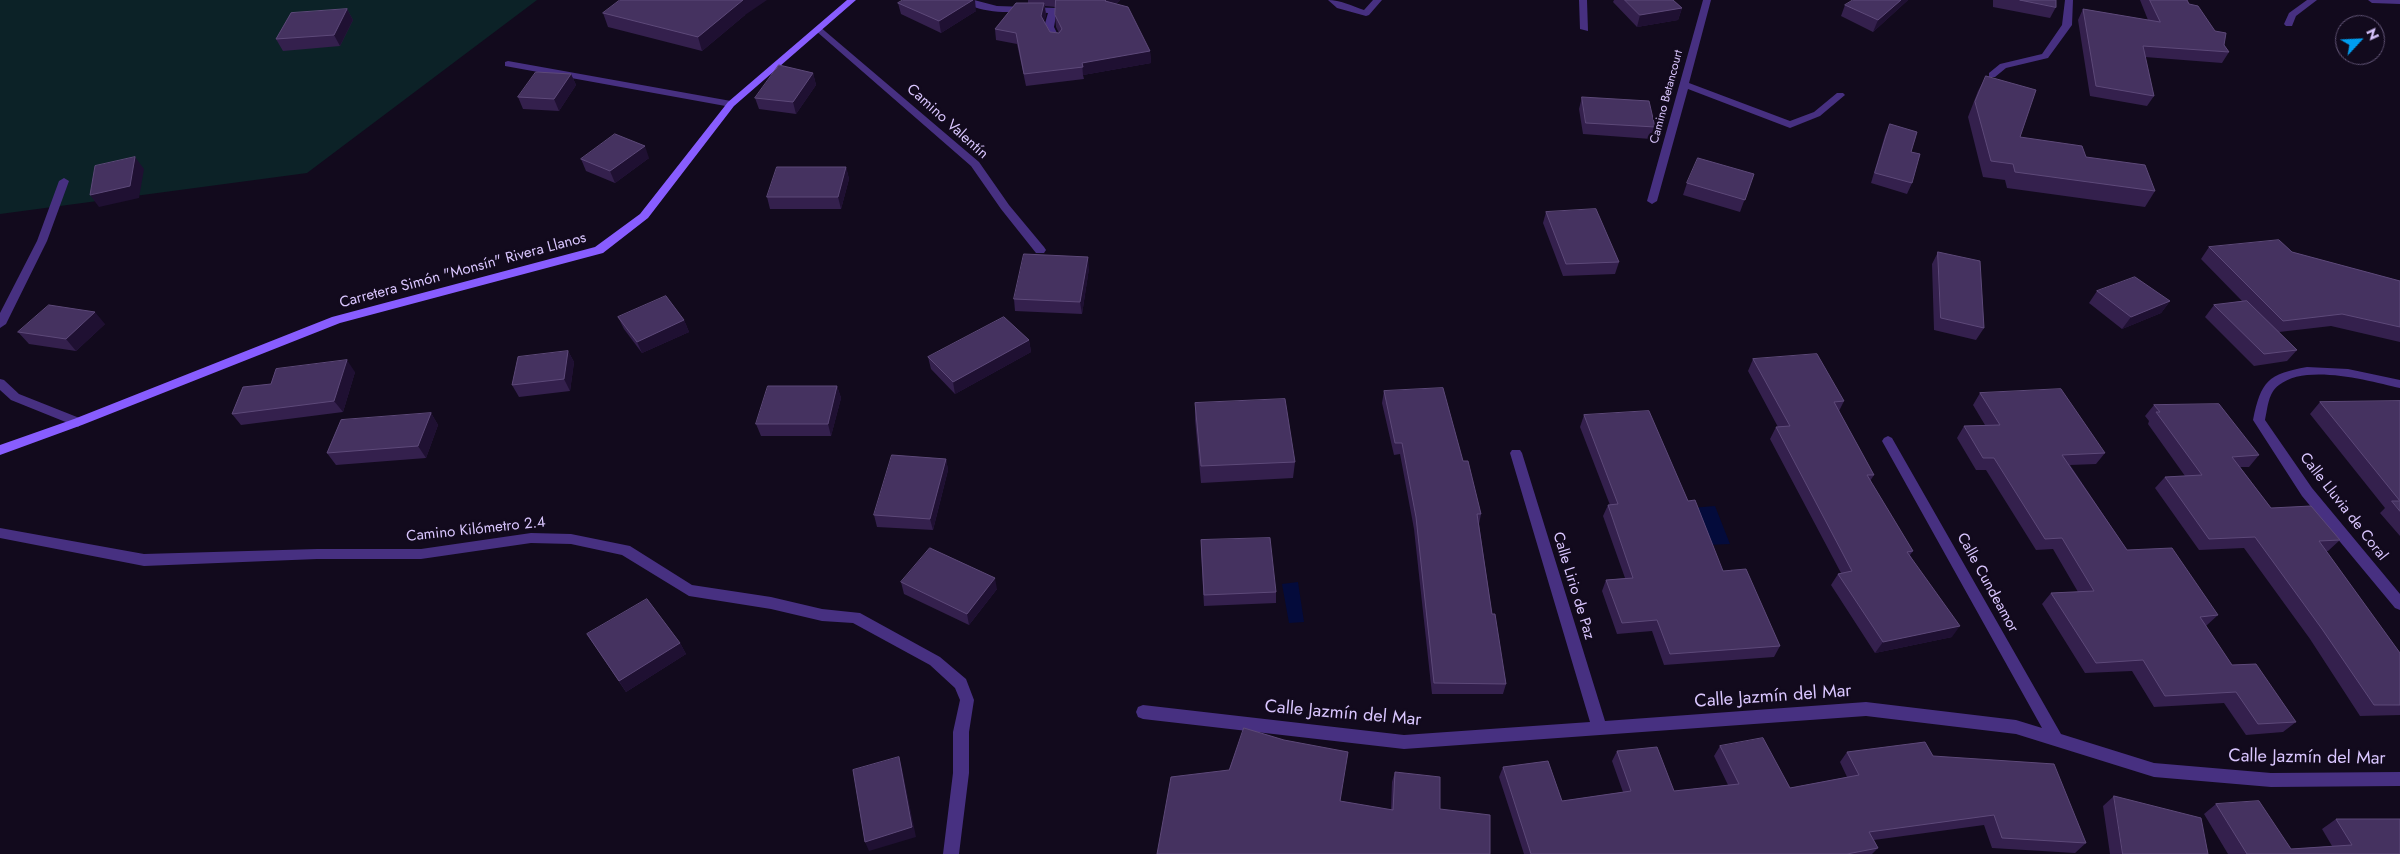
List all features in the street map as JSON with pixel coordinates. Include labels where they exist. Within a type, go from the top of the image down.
[{"type":"street","name":"Carretera Simón \"Monsín\" Rivera Llanos","points":[[0,450],[78,422],[336,320],[599,250],[644,216],[731,104],[852,0]]},
{"type":"street","points":[[966,0],[976,5],[1053,10],[1049,27],[1056,41]]},
{"type":"street","points":[[1332,0],[1340,6],[1366,12],[1378,0]]},
{"type":"street","points":[[1583,0],[1585,29]]},
{"type":"street","name":"Camino Betancourt","points":[[1652,201],[1707,0]]},
{"type":"street","points":[[1992,75],[2003,66],[2045,56],[2067,25],[2069,0]]},
{"type":"street","points":[[2288,24],[2292,15],[2313,0]]},
{"type":"street","points":[[2372,0],[2400,1]]},
{"type":"street","name":"Camino Valentín","points":[[819,29],[975,164],[1005,207],[1040,250]]},
{"type":"street","points":[[508,64],[731,104]]},
{"type":"street","points":[[1684,84],[1790,125],[1817,114],[1840,95]]},
{"type":"street","points":[[0,324],[42,241],[64,181]]},
{"type":"street","name":"Calle Lluvia de Coral","points":[[2400,384],[2346,372],[2311,369],[2279,378],[2265,392],[2259,420],[2307,492],[2400,604]]},
{"type":"street","points":[[0,383],[15,397],[78,422]]},
{"type":"street","name":"Calle Cundeamor","points":[[1888,441],[2057,741]]},
{"type":"street","name":"Calle Lirio de Paz","points":[[1516,453],[1600,729]]},
{"type":"street","name":"Camino Kilómetro 2.4","points":[[0,534],[144,560],[317,554],[422,554],[531,538],[571,539],[625,550],[689,590],[822,615],[855,617],[935,661],[961,684],[967,700],[961,732],[961,773],[951,854]]},
{"type":"street","name":"Calle Jazmín del Mar","points":[[1144,712],[1404,742],[1866,709],[2016,727],[2154,770],[2271,780],[2400,779]]},
{"type":"green space","points":[[0,0],[537,0],[307,173],[0,214]]},
{"type":"shaded area","points":[[1715,506],[1730,544],[1706,545],[1691,508]]},
{"type":"shaded area","points":[[1298,582],[1304,622],[1289,623],[1282,584]]},
{"type":"building","points":[[620,0],[743,0],[698,37],[603,13]]},
{"type":"building","points":[[903,0],[973,0],[939,21],[898,3]]},
{"type":"building","points":[[1056,0],[1106,0],[1128,7],[1150,51],[1082,63],[1083,67],[1024,74],[1016,33],[995,29],[1016,3],[1044,3],[1041,16],[1050,32],[1059,33],[1062,29],[1055,15]]},
{"type":"building","points":[[1625,0],[1673,0],[1682,8],[1640,15]]},
{"type":"building","points":[[1853,0],[1901,0],[1878,20],[1845,5]]},
{"type":"building","points":[[2020,0],[2056,0],[2056,7]]},
{"type":"building","points":[[2150,0],[2187,0],[2189,4],[2198,6],[2215,31],[2226,33],[2224,45],[2229,52],[2143,46],[2154,96],[2096,86],[2083,9],[2160,22]]},
{"type":"building","points":[[347,9],[334,35],[276,39],[291,13]]},
{"type":"building","points":[[779,65],[813,73],[793,102],[755,98]]},
{"type":"building","points":[[536,72],[571,74],[554,99],[518,97]]},
{"type":"building","points":[[1986,76],[2036,90],[2020,137],[2082,146],[2086,157],[2145,165],[2155,191],[2015,172],[2013,164],[1991,161],[1975,102]]},
{"type":"building","points":[[1582,97],[1649,101],[1655,127],[1586,123]]},
{"type":"building","points":[[1890,124],[1917,132],[1911,152],[1920,154],[1912,183],[1875,173]]},
{"type":"building","points":[[615,134],[645,146],[610,171],[581,159]]},
{"type":"building","points":[[135,157],[130,186],[90,195],[95,166]]},
{"type":"building","points":[[1698,158],[1754,174],[1745,200],[1687,183]]},
{"type":"building","points":[[777,167],[846,167],[838,197],[767,197]]},
{"type":"building","points":[[1596,209],[1619,262],[1566,264],[1546,212]]},
{"type":"building","points":[[2279,240],[2292,252],[2400,281],[2400,327],[2342,314],[2283,321],[2209,247]]},
{"type":"building","points":[[1938,252],[1980,261],[1984,328],[1941,318]]},
{"type":"building","points":[[1024,254],[1088,257],[1080,302],[1014,299]]},
{"type":"building","points":[[2135,277],[2170,301],[2131,317],[2097,291]]},
{"type":"building","points":[[666,296],[684,320],[637,342],[618,317]]},
{"type":"building","points":[[2247,301],[2297,350],[2264,354],[2214,305]]},
{"type":"building","points":[[49,305],[95,312],[66,339],[18,332]]},
{"type":"building","points":[[1004,317],[1029,340],[953,382],[928,357]]},
{"type":"building","points":[[568,351],[564,379],[512,385],[518,357]]},
{"type":"building","points":[[1817,354],[1844,401],[1834,402],[1874,475],[1867,475],[1913,551],[1907,552],[1960,626],[1883,642],[1838,574],[1852,571],[1776,427],[1790,426],[1753,359]]},
{"type":"building","points":[[347,360],[334,401],[232,414],[243,387],[271,384],[276,369]]},
{"type":"building","points":[[768,386],[837,386],[828,424],[756,424]]},
{"type":"building","points":[[1443,388],[1463,461],[1468,461],[1481,514],[1477,514],[1492,614],[1495,614],[1506,684],[1434,683],[1416,517],[1402,443],[1395,443],[1384,391]]},
{"type":"building","points":[[2061,389],[2105,453],[2062,455],[2127,550],[2172,548],[2218,615],[2200,617],[2232,665],[2256,664],[2296,722],[2258,724],[2236,692],[2165,696],[2143,660],[2096,663],[2051,593],[2094,591],[2062,538],[2045,539],[1994,458],[1983,458],[1964,426],[2000,425],[1980,393]]},
{"type":"building","points":[[1285,399],[1295,462],[1201,466],[1195,403]]},
{"type":"building","points":[[2400,401],[2400,501],[2320,402]]},
{"type":"building","points":[[2219,404],[2259,455],[2232,457],[2271,508],[2311,506],[2340,540],[2319,541],[2400,653],[2400,705],[2374,705],[2255,537],[2209,539],[2165,477],[2202,475],[2156,412],[2160,412],[2154,405]]},
{"type":"building","points":[[1649,411],[1688,501],[1695,500],[1723,571],[1746,569],[1780,646],[1670,654],[1657,620],[1622,623],[1606,580],[1633,578],[1608,505],[1618,504],[1584,415]]},
{"type":"building","points":[[431,413],[418,446],[327,453],[341,420]]},
{"type":"building","points":[[892,455],[946,459],[930,519],[874,515]]},
{"type":"building","points":[[2392,501],[2400,501],[2400,511]]},
{"type":"building","points":[[1270,538],[1276,592],[1204,595],[1201,540]]},
{"type":"building","points":[[930,548],[995,578],[967,614],[901,582]]},
{"type":"building","points":[[647,599],[680,643],[619,681],[587,634]]},
{"type":"building","points":[[1244,728],[1284,740],[1348,752],[1340,801],[1393,810],[1395,772],[1440,777],[1440,809],[1490,815],[1490,854],[1157,854],[1171,777],[1229,770]]},
{"type":"building","points":[[1763,738],[1790,788],[1859,775],[1847,752],[1925,742],[1933,756],[2054,764],[2086,843],[2002,838],[1994,815],[1869,832],[1878,848],[1847,854],[1531,854],[1503,767],[1548,761],[1562,801],[1631,791],[1617,751],[1657,747],[1674,791],[1739,784],[1720,746]]},
{"type":"building","points":[[899,757],[912,827],[865,842],[853,770]]},
{"type":"building","points":[[2114,796],[2201,818],[2208,854],[2123,854]]},
{"type":"building","points":[[2259,801],[2291,849],[2352,845],[2336,819],[2400,819],[2400,854],[2247,854],[2216,804]]}]
